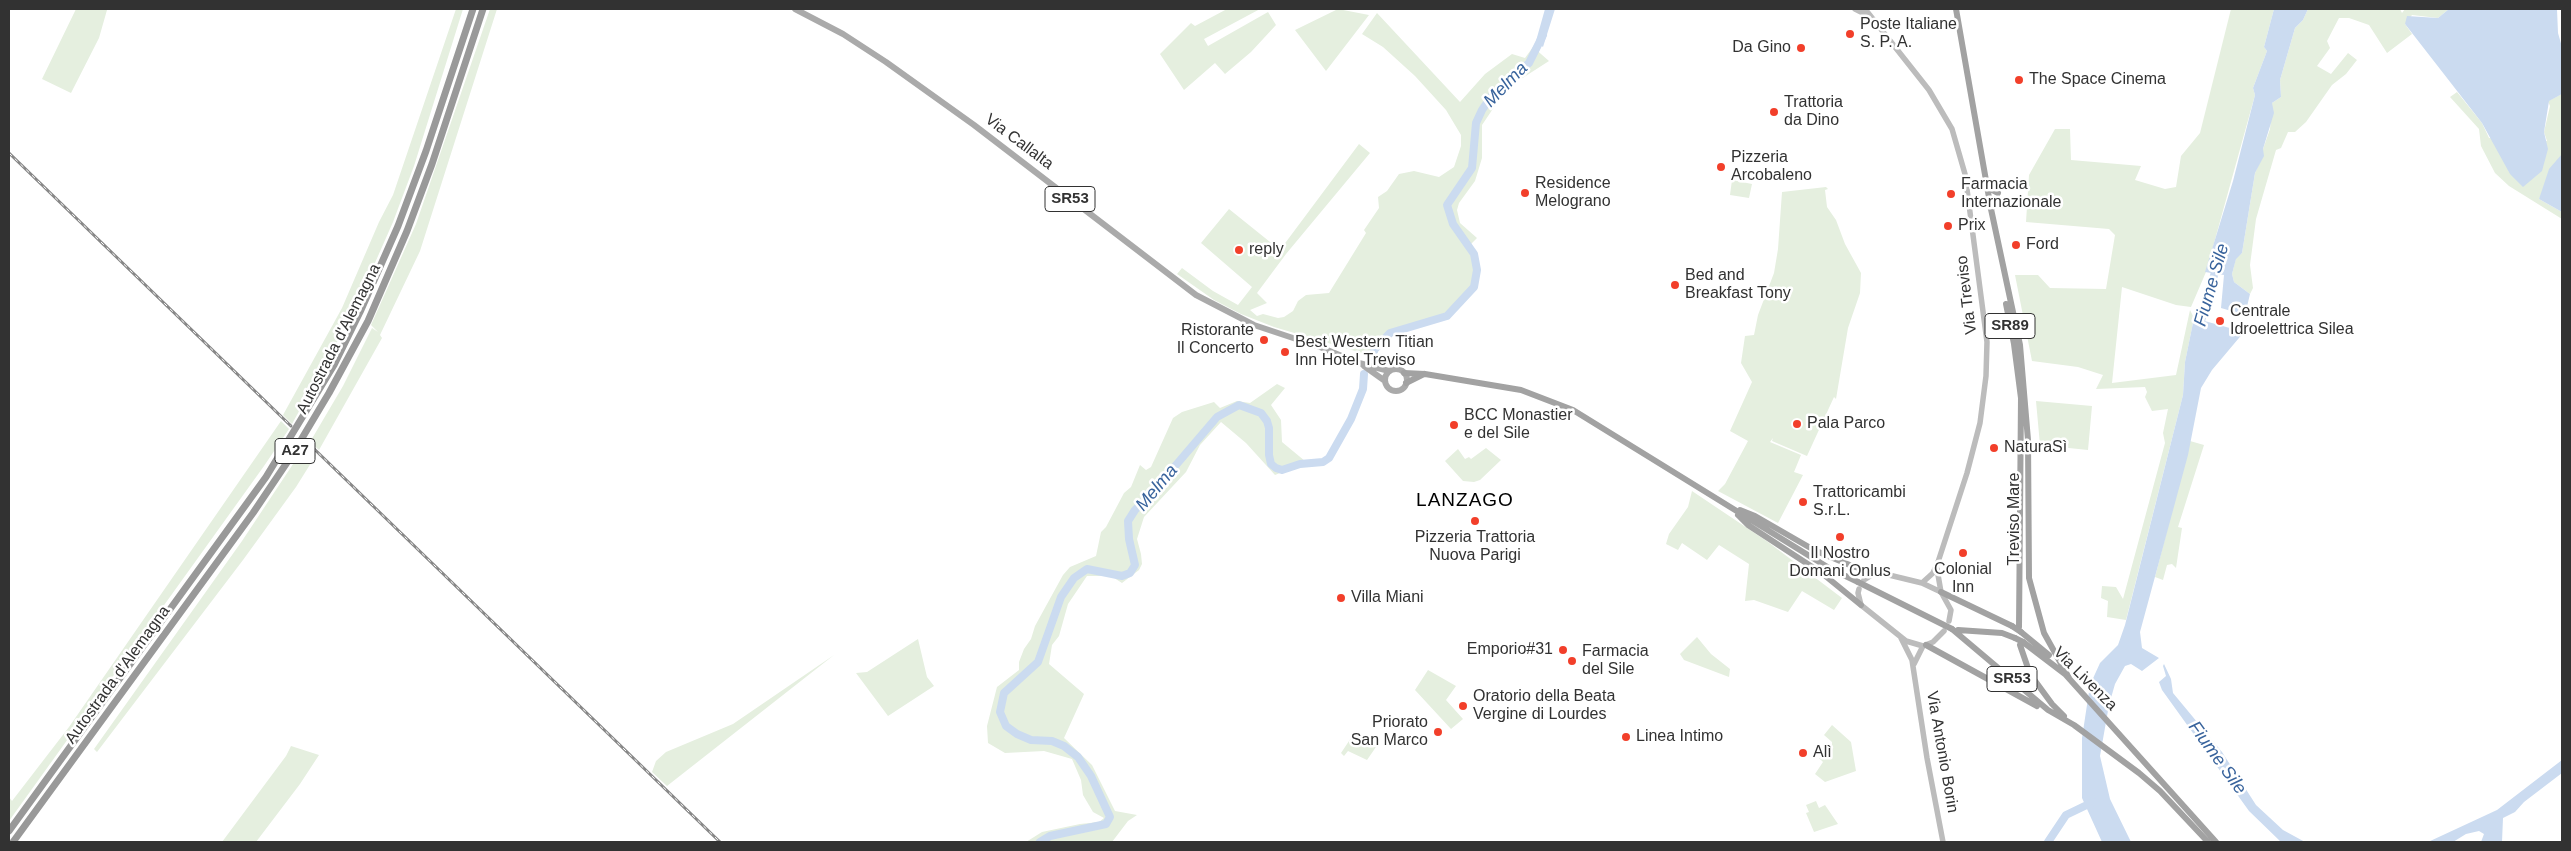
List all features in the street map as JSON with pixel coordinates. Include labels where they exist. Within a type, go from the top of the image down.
[{"type":"highway","name":"Autostrada d'Alemagna","points":[[9,831],[256,492],[334,365],[398,226],[426,151],[473,9]]},
{"type":"highway","name":"Autostrada d'Alemagna","points":[[13,842],[257,506],[292,455],[329,393],[368,321],[407,231],[432,164],[483,9]]},
{"type":"highway","name":"Treviso Mare","points":[[1956,9],[1973,115],[2020,345],[2026,400],[2029,578],[2044,633],[2069,678]]},
{"type":"highway","name":"Treviso Mare","points":[[1973,115],[1982,187],[2014,344],[2021,398],[2017,628]]},
{"type":"highway","points":[[1987,187],[1998,193]]},
{"type":"highway","points":[[1991,209],[1999,201]]},
{"type":"highway","name":"SR53","points":[[1404,373],[1425,374],[1521,390],[1573,410],[1828,568],[1861,581],[1952,628],[2048,710],[2074,725],[2139,773],[2160,791],[2208,842]]},
{"type":"highway","points":[[1406,384],[1425,374]]},
{"type":"highway","points":[[1729,508],[1755,516],[1814,550],[1852,566],[1875,573]]},
{"type":"highway","points":[[1729,508],[1748,525],[1823,574],[1861,605]]},
{"type":"highway","points":[[1941,592],[2017,628],[2064,670]]},
{"type":"highway","name":"Via Livenza","points":[[1952,628],[1966,632],[2002,633],[2015,638],[2046,657],[2081,691],[2216,842]]},
{"type":"highway","points":[[2022,643],[2030,674],[2039,689],[2074,725]]},
{"type":"highway","points":[[1925,646],[2048,710]]},
{"type":"main road","name":"Via Callalta","points":[[795,9],[843,34],[886,62],[974,125],[1196,295],[1254,325],[1320,347],[1359,363],[1389,371]]},
{"type":"main road","name":"Via Treviso","points":[[1855,9],[1871,17]]},
{"type":"main road","name":"Via Treviso","points":[[1865,9],[1928,90],[1952,129],[1965,174],[1987,342],[1986,376],[1980,423],[1967,474],[1938,562],[1933,573],[1922,583]]},
{"type":"main road","name":"Via Callalta","points":[[1359,363],[1385,381]]},
{"type":"main road","points":[[1397,369],[1404,373],[1406,384],[1401,389],[1395,391],[1388,388],[1385,381],[1389,371],[1397,369]]},
{"type":"main road","name":"Via Treviso","points":[[1938,562],[1936,575],[1941,592],[1951,610],[1949,621]]},
{"type":"main road","points":[[1861,581],[1875,573],[1922,583],[1941,592]]},
{"type":"main road","points":[[1859,590],[1861,605],[1901,638],[1925,646]]},
{"type":"main road","points":[[1913,666],[1917,654],[1944,631]]},
{"type":"main road","name":"Via Antonio Borin","points":[[1901,638],[1908,649],[1913,666],[1928,767],[1943,842]]},
{"type":"green space","points":[[76,9],[107,10],[99,38],[71,93],[42,79]]},
{"type":"green space","points":[[456,9],[463,9],[414,166],[393,222],[352,315],[292,424],[283,415],[342,308],[379,222],[393,195]]},
{"type":"green space","points":[[490,9],[497,9],[420,251],[380,335],[382,338],[319,450],[310,442],[343,386],[372,328],[378,332],[371,325],[416,224]]},
{"type":"green space","points":[[1227,9],[1260,9],[1204,39],[1208,46],[1268,12],[1276,25],[1251,52],[1225,74],[1215,63],[1184,90],[1160,54],[1191,23],[1195,26]]},
{"type":"green space","points":[[1338,9],[1369,15],[1326,71],[1295,30]]},
{"type":"green space","points":[[2231,9],[2274,9],[2264,47],[2267,51],[2253,88],[2255,95],[2206,272],[2191,307],[2176,305],[2122,287],[2112,383],[2176,375],[2190,310],[2194,318],[2185,362],[2183,395],[2126,620],[2107,617],[2108,601],[2101,598],[2102,586],[2116,587],[2123,599],[2165,443],[2163,433],[2168,409],[2152,411],[2145,397],[2147,392],[2145,387],[2096,389],[2103,375],[2078,367],[2032,361],[2015,275],[2038,275],[2050,288],[2106,289],[2115,235],[2109,229],[2026,222],[2029,175],[2055,129],[2070,129],[2071,160],[2141,166],[2135,180],[2165,189],[2176,187],[2181,156],[2200,133]]},
{"type":"green space","points":[[2308,9],[2400,9],[2402,13],[2405,9],[2449,9],[2438,18],[2412,15],[2405,24],[2412,34],[2387,53],[2369,25],[2349,18],[2339,18],[2327,41],[2330,48],[2317,66],[2331,74],[2348,53],[2357,60],[2346,74],[2332,85],[2306,122],[2295,132],[2288,132],[2281,148],[2276,150],[2256,219],[2250,265],[2253,288],[2250,294],[2234,282],[2232,274],[2236,258],[2242,253],[2255,173],[2263,156],[2263,149],[2270,129],[2272,103],[2281,97],[2280,80],[2295,28],[2303,20]]},
{"type":"green space","points":[[1377,13],[1460,102],[1485,74],[1512,54],[1525,58],[1533,47],[1549,61],[1507,88],[1482,125],[1482,158],[1475,181],[1459,203],[1457,210],[1460,223],[1477,238],[1470,245],[1478,267],[1475,289],[1449,317],[1394,333],[1382,342],[1376,351],[1378,353],[1372,356],[1274,327],[1241,314],[1214,300],[1177,274],[1182,268],[1213,291],[1238,305],[1252,287],[1201,243],[1229,209],[1280,250],[1359,144],[1370,153],[1286,254],[1257,293],[1267,303],[1250,310],[1257,316],[1263,314],[1278,318],[1284,317],[1293,311],[1298,301],[1306,295],[1329,293],[1366,233],[1364,230],[1379,208],[1378,197],[1387,191],[1399,174],[1414,171],[1439,177],[1454,167],[1461,146],[1461,135],[1446,110],[1415,76],[1383,47],[1362,34]]},
{"type":"green space","points":[[2457,92],[2482,123],[2489,138],[2547,141],[2544,132],[2550,106],[2548,101],[2562,94],[2562,154],[2539,199],[2562,212],[2562,219],[2509,186],[2495,173],[2481,146],[2479,129],[2450,97]]},
{"type":"green space","points":[[1732,180],[1752,184],[1749,198],[1730,195]]},
{"type":"green space","points":[[1826,187],[1828,189],[1825,190],[1827,207],[1836,220],[1845,244],[1861,273],[1860,293],[1848,328],[1836,399],[1834,397],[1807,456],[1772,441],[1773,438],[1770,442],[1801,455],[1794,472],[1803,475],[1778,523],[1718,491],[1725,484],[1748,441],[1730,431],[1752,382],[1741,363],[1745,336],[1754,335],[1758,315],[1774,273],[1778,249],[1782,192]]},
{"type":"green space","points":[[1277,384],[1285,388],[1271,405],[1281,420],[1282,442],[1311,466],[1298,466],[1275,475],[1246,443],[1221,422],[1200,445],[1186,472],[1144,517],[1137,539],[1142,564],[1139,570],[1122,583],[1111,576],[1087,576],[1068,604],[1059,636],[1052,645],[1049,664],[1084,694],[1064,738],[1092,765],[1115,811],[1137,815],[1128,821],[1112,842],[1026,842],[1042,832],[1099,822],[1104,818],[1093,812],[1083,795],[1081,780],[1072,759],[1044,751],[1005,753],[988,743],[987,726],[997,687],[1019,670],[1019,662],[1024,649],[1031,639],[1035,626],[1063,575],[1070,567],[1096,556],[1101,532],[1106,527],[1124,493],[1131,487],[1140,465],[1146,470],[1151,467],[1173,418],[1182,412],[1214,402],[1220,408],[1237,401],[1250,403]]},
{"type":"green space","points":[[2036,401],[2092,406],[2088,450],[2040,445]]},
{"type":"green space","points":[[281,421],[289,429],[264,466],[9,821],[9,797],[12,801],[69,727]]},
{"type":"green space","points":[[2190,441],[2204,445],[2178,527],[2182,528],[2176,568],[2172,564],[2167,565],[2163,580],[2155,577]]},
{"type":"green space","points":[[305,446],[316,455],[296,487],[97,752],[94,749],[242,541]]},
{"type":"green space","points":[[1486,448],[1501,460],[1480,480],[1474,482],[1463,481],[1445,461],[1458,449],[1465,459],[1469,457],[1471,459]]},
{"type":"green space","points":[[1692,491],[1768,542],[1842,598],[1834,610],[1802,591],[1788,612],[1754,600],[1745,601],[1749,564],[1719,545],[1707,560],[1682,543],[1678,550],[1666,544],[1669,534],[1688,507]]},
{"type":"green space","points":[[1697,637],[1711,654],[1730,669],[1729,677],[1684,660],[1680,654]]},
{"type":"green space","points":[[918,639],[927,677],[934,686],[888,716],[856,673],[867,672]]},
{"type":"green space","points":[[834,655],[667,786],[652,772],[656,761],[666,752],[733,724]]},
{"type":"green space","points":[[1428,670],[1456,686],[1446,700],[1463,719],[1451,729],[1415,690]]},
{"type":"green space","points":[[1832,725],[1851,742],[1856,771],[1825,782],[1815,774],[1823,762],[1819,758],[1829,757],[1832,752],[1832,742],[1824,735]]},
{"type":"green space","points":[[1355,732],[1376,747],[1367,760],[1348,751],[1344,756],[1341,753]]},
{"type":"green space","points":[[291,746],[319,755],[300,784],[256,842],[222,842],[286,756]]},
{"type":"green space","points":[[1816,801],[1819,808],[1825,805],[1838,824],[1814,832],[1806,813],[1809,812],[1806,805]]},
{"type":"water","points":[[1545,9],[1555,9],[1543,47],[1536,41]]},
{"type":"water","points":[[2274,9],[2308,9],[2303,20],[2295,28],[2280,80],[2281,97],[2272,103],[2274,113],[2263,149],[2264,156],[2255,173],[2242,253],[2236,259],[2232,274],[2234,282],[2250,294],[2245,315],[2221,308],[2224,275],[2205,272],[2233,181],[2255,95],[2253,88],[2267,51],[2264,47]]},
{"type":"water","points":[[2449,9],[2557,9],[2558,33],[2562,47],[2562,94],[2549,101],[2544,132],[2548,149],[2542,171],[2523,187],[2510,174],[2482,123],[2405,24],[2407,16],[2438,18]]},
{"type":"water","points":[[2562,154],[2562,212],[2539,199],[2549,169]]},
{"type":"water","points":[[2194,318],[2244,332],[2212,370],[2201,388],[2188,455],[2140,632],[2142,648],[2159,658],[2142,671],[2131,664],[2125,666],[2115,684],[2109,705],[2100,756],[2110,799],[2131,842],[2102,842],[2082,798],[2082,738],[2090,685],[2100,663],[2118,645],[2125,625],[2183,395],[2185,362]]},
{"type":"water","points":[[2164,664],[2171,679],[2173,693],[2222,752],[2256,805],[2283,830],[2305,842],[2281,842],[2249,811],[2162,690],[2159,682],[2166,676]]},
{"type":"water","points":[[2562,760],[2562,773],[2524,802],[2515,812],[2503,818],[2502,842],[2481,842],[2484,834],[2479,831],[2466,834],[2453,842],[2428,842],[2497,810]]},
{"type":"waterway","name":"Melma","points":[[1371,358],[1375,349],[1390,333],[1447,316],[1474,287],[1477,270],[1474,254],[1453,224],[1447,205],[1472,168],[1476,123],[1482,110],[1493,94],[1529,63],[1543,35]]},
{"type":"waterway","name":"Fiume Sile","points":[[2199,328],[2217,265]]},
{"type":"waterway","name":"Melma","points":[[1040,842],[1050,836],[1106,824],[1110,817],[1091,776],[1078,757],[1064,746],[1052,741],[1031,740],[1017,734],[1006,726],[1000,712],[1004,693],[1038,662],[1061,597],[1074,578],[1087,569],[1122,576],[1130,573],[1135,565],[1129,539],[1128,521],[1135,510],[1153,492],[1217,417],[1239,405],[1261,413],[1267,421],[1269,428],[1269,455],[1271,464],[1276,468],[1282,470],[1300,464],[1323,462],[1329,458],[1351,419],[1363,389],[1364,374]]},
{"type":"waterway","points":[[2048,842],[2066,815],[2093,802]]},
{"type":"railway","points":[[9,153],[291,426]]},
{"type":"railway","points":[[307,442],[720,842]]},
{"type":"place","name":"Poste Italiane S. P. A.","points":[[1850,34]]},
{"type":"place","name":"Da Gino","points":[[1801,48]]},
{"type":"place","name":"The Space Cinema","points":[[2019,80]]},
{"type":"place","name":"Trattoria da Dino","points":[[1774,112]]},
{"type":"place","name":"Pizzeria Arcobaleno","points":[[1721,167]]},
{"type":"place","name":"Residence Melograno","points":[[1525,193]]},
{"type":"place","name":"Farmacia Internazionale","points":[[1951,194]]},
{"type":"place","name":"Prix","points":[[1948,226]]},
{"type":"place","name":"Ford","points":[[2016,245]]},
{"type":"place","name":"reply","points":[[1239,250]]},
{"type":"place","name":"Bed and Breakfast Tony","points":[[1675,285]]},
{"type":"place","name":"Centrale Idroelettrica Silea","points":[[2220,321]]},
{"type":"place","name":"Ristorante Il Concerto","points":[[1264,340]]},
{"type":"place","name":"Best Western Titian Inn Hotel Treviso","points":[[1285,352]]},
{"type":"place","name":"Pala Parco","points":[[1797,424]]},
{"type":"place","name":"BCC Monastier e del Sile","points":[[1454,425]]},
{"type":"place","name":"NaturaSì","points":[[1994,448]]},
{"type":"place","name":"Trattoricambi S.r.L.","points":[[1803,502]]},
{"type":"place","name":"Pizzeria Trattoria Nuova Parigi","points":[[1475,521]]},
{"type":"place","name":"Il Nostro Domani Onlus","points":[[1840,537]]},
{"type":"place","name":"Colonial Inn","points":[[1963,553]]},
{"type":"place","name":"Villa Miani","points":[[1341,598]]},
{"type":"place","name":"Emporio#31","points":[[1563,650]]},
{"type":"place","name":"Farmacia del Sile","points":[[1572,661]]},
{"type":"place","name":"Oratorio della Beata Vergine di Lourdes","points":[[1463,706]]},
{"type":"place","name":"Priorato San Marco","points":[[1438,732]]},
{"type":"place","name":"Linea Intimo","points":[[1626,737]]},
{"type":"place","name":"Alì","points":[[1803,753]]},
{"type":"district","name":"LANZAGO","points":[[1465,501]]}]
